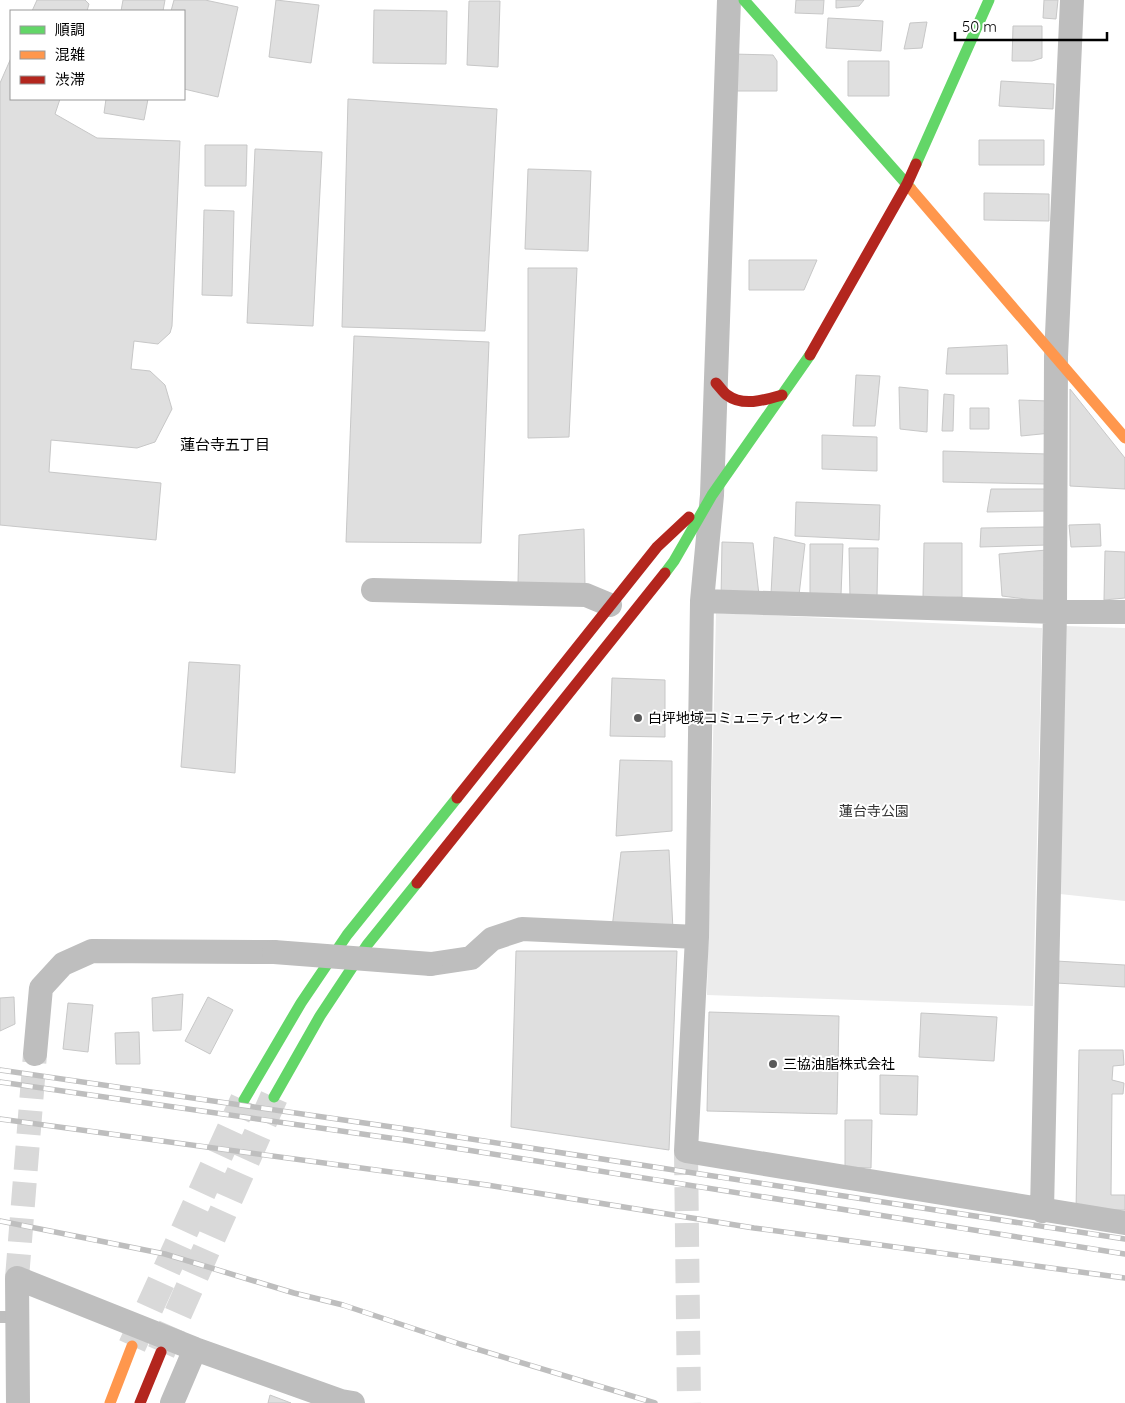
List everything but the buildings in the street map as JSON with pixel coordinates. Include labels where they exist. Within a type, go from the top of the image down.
[{"type":"street","points":[[729,0],[712,495],[702,601],[697,937],[686,1152],[1125,1223]]},
{"type":"street","points":[[744,0],[907,184],[1125,438]]},
{"type":"street","points":[[274,1098],[320,1016],[367,945],[674,561],[712,495],[810,354],[907,184],[989,0]]},
{"type":"street","points":[[1042,1211],[1055,612],[1056,357],[1072,0]]},
{"type":"street","points":[[716,383],[728,397],[744,402],[759,401],[782,395]]},
{"type":"street","points":[[244,1100],[301,1003],[347,935],[657,547],[712,495]]},
{"type":"street","points":[[372,590],[586,595],[610,605]]},
{"type":"street","points":[[702,601],[1055,612],[1125,612]]},
{"type":"street","points":[[36,1054],[41,988],[63,964],[92,951],[274,952],[430,964],[471,958],[492,939],[522,929],[697,937]]},
{"type":"street","points":[[18,1403],[8,1317],[17,1278],[195,1349],[345,1402]]},
{"type":"street","points":[[110,1403],[132,1346]]},
{"type":"street","points":[[172,1403],[195,1349]]},
{"type":"street","points":[[140,1403],[161,1352]]},
{"type":"green space","name":"蓮台寺公園","points":[[716,613],[1042,628],[1033,1006],[707,995]]},
{"type":"green space","points":[[1065,626],[1125,628],[1125,901],[1060,894]]},
{"type":"tunnel","points":[[17,1278],[35,1054]]},
{"type":"tunnel","points":[[161,1352],[274,1097]]},
{"type":"tunnel","points":[[132,1346],[244,1100]]},
{"type":"tunnel","points":[[686,1151],[689,1403]]},
{"type":"railway","points":[[0,1070],[406,1129],[1125,1239]]},
{"type":"railway","points":[[0,1082],[404,1140],[1125,1254]]},
{"type":"railway","points":[[0,1119],[487,1185],[754,1228],[1125,1278]]},
{"type":"railway","points":[[0,1221],[165,1254],[294,1293],[343,1305],[460,1344],[655,1403]]},
{"type":"traffic: fast","points":[[744,0],[911,189]]},
{"type":"traffic: fast","points":[[916,164],[989,0]]},
{"type":"traffic: fast","points":[[665,573],[674,561],[712,495],[810,355]]},
{"type":"traffic: fast","points":[[244,1100],[301,1003],[347,935],[457,798]]},
{"type":"traffic: fast","points":[[274,1097],[320,1016],[367,945],[417,883]]},
{"type":"traffic: slow","points":[[911,189],[1125,438]]},
{"type":"traffic: slow","points":[[110,1403],[132,1346]]},
{"type":"traffic: jam","points":[[810,355],[907,184],[916,164]]},
{"type":"traffic: jam","points":[[716,383],[727,395],[740,401],[747,402],[782,395]]},
{"type":"traffic: jam","points":[[457,798],[657,547],[689,517]]},
{"type":"traffic: jam","points":[[417,883],[665,573]]},
{"type":"traffic: jam","points":[[140,1403],[161,1352]]},
{"type":"place","name":"白坪地域コミュニティセンター","points":[[638,718]]},
{"type":"place","name":"三協油脂株式会社","points":[[773,1064]]},
{"type":"district","name":"蓮台寺五丁目","points":[[225,445]]}]
